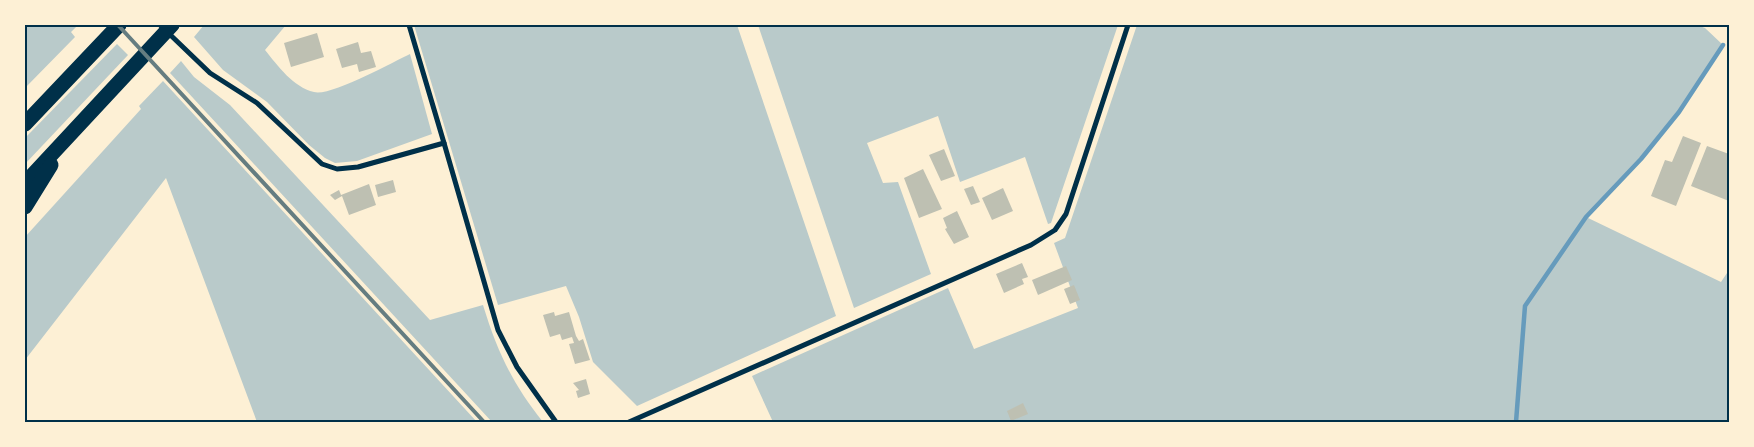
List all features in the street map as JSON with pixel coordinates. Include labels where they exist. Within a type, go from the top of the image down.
[{"type":"highway","points":[[25,124],[119,25]]},
{"type":"highway","points":[[25,183],[172,25]]},
{"type":"highway","points":[[25,118],[43,105]]},
{"type":"highway","points":[[25,207],[68,138]]},
{"type":"street","points":[[160,25],[210,73],[257,103],[322,164],[337,169],[358,167],[444,143]]},
{"type":"street","points":[[409,25],[498,330],[517,367],[556,422]]},
{"type":"street","points":[[629,422],[1031,245],[1050,234],[1066,214],[1128,25]]},
{"type":"shaded area","points":[[25,25],[78,25],[71,32],[75,37],[25,88]]},
{"type":"shaded area","points":[[204,25],[286,25],[265,50],[293,81],[299,86],[314,92],[322,92],[347,84],[410,54],[432,134],[357,161],[335,163],[325,158],[309,145],[267,102],[223,70],[194,37]]},
{"type":"shaded area","points":[[414,25],[737,25],[836,316],[637,406],[593,362],[579,317],[566,286],[498,305]]},
{"type":"shaded area","points":[[758,25],[1118,25],[1051,223],[1048,224],[1025,157],[960,182],[938,116],[867,143],[883,183],[898,182],[931,274],[854,308]]},
{"type":"shaded area","points":[[1137,25],[1697,25],[1705,28],[1723,45],[1679,112],[1641,159],[1586,217],[1721,282],[1729,270],[1729,422],[773,422],[752,376],[948,288],[974,349],[1078,308],[1054,243],[1065,238]]},
{"type":"shaded area","points":[[117,44],[128,55],[25,164],[25,138]]},
{"type":"shaded area","points":[[181,61],[194,77],[230,105],[430,320],[483,305],[507,367],[523,395],[543,422],[492,422],[170,73]]},
{"type":"shaded area","points":[[163,81],[477,422],[257,422],[166,178],[25,360],[25,237],[141,109],[139,106]]},
{"type":"building","points":[[317,33],[324,57],[291,67],[284,43]]},
{"type":"building","points":[[358,42],[361,53],[371,51],[376,67],[359,72],[357,64],[342,68],[336,49]]},
{"type":"building","points":[[1683,136],[1701,143],[1676,206],[1651,196],[1665,160],[1672,162]]},
{"type":"building","points":[[1707,146],[1729,154],[1729,201],[1691,186]]},
{"type":"building","points":[[944,149],[955,176],[941,181],[929,155]]},
{"type":"building","points":[[923,169],[942,209],[919,218],[904,178]]},
{"type":"building","points":[[393,180],[396,192],[378,197],[375,185]]},
{"type":"building","points":[[369,184],[376,205],[349,215],[342,196],[335,200],[330,195],[339,190],[341,195]]},
{"type":"building","points":[[973,186],[980,202],[971,205],[964,189]]},
{"type":"building","points":[[1003,188],[1013,211],[992,220],[982,198]]},
{"type":"building","points":[[957,211],[969,237],[954,244],[945,229],[947,228],[943,218]]},
{"type":"building","points":[[1022,263],[1028,277],[1022,279],[1024,284],[1004,293],[996,274]]},
{"type":"building","points":[[1066,266],[1072,280],[1038,295],[1032,280]]},
{"type":"building","points":[[1074,285],[1080,300],[1070,304],[1064,289]]},
{"type":"building","points":[[554,312],[555,316],[569,312],[576,336],[579,341],[583,339],[590,360],[575,364],[569,344],[574,343],[572,337],[562,340],[560,334],[550,337],[543,315]]},
{"type":"building","points":[[586,379],[590,394],[578,398],[576,391],[579,390],[573,383]]},
{"type":"building","points":[[1023,403],[1028,414],[1011,421],[1007,411]]},
{"type":"waterway","points":[[1516,422],[1525,306],[1586,217],[1641,159],[1679,112],[1723,45]]},
{"type":"railway","points":[[118,25],[484,422]]}]
